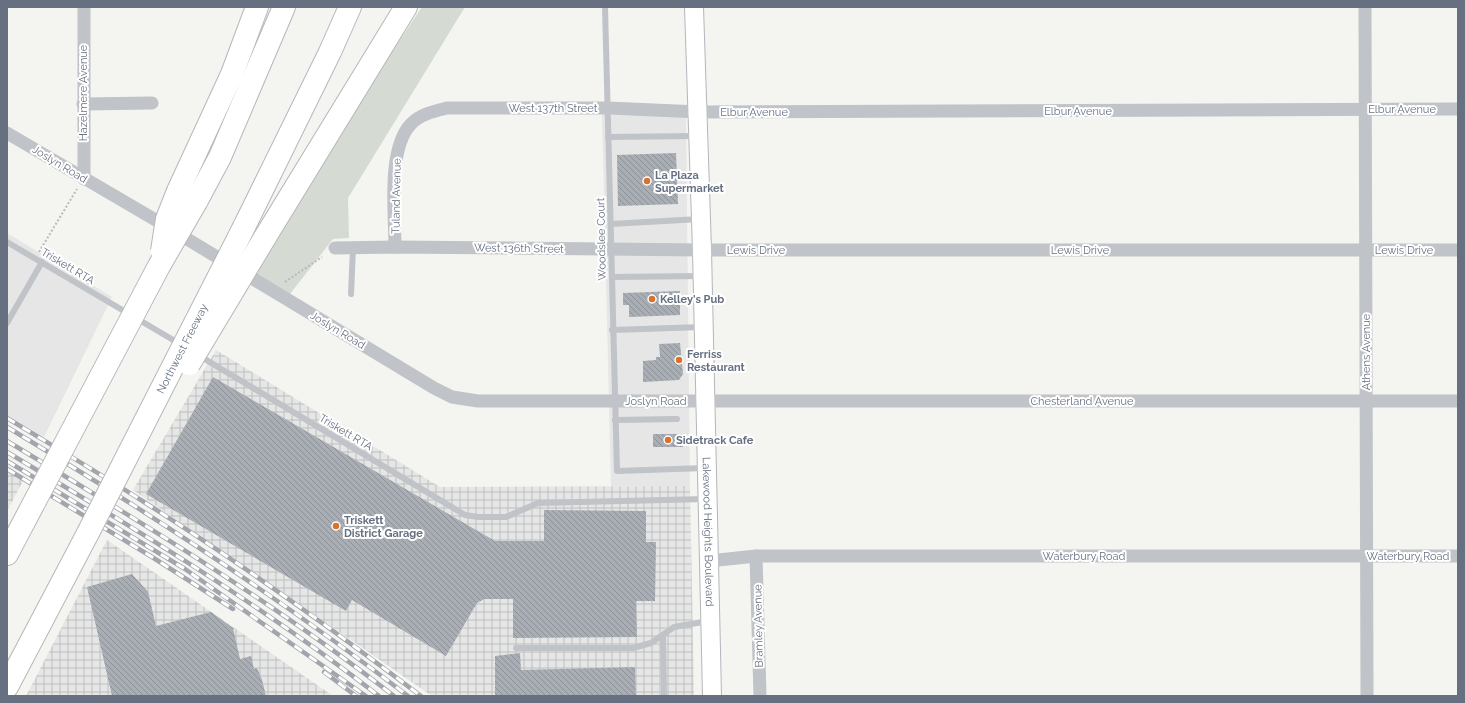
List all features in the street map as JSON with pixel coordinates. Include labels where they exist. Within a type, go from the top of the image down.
[{"type":"highway","points":[[7,554],[159,266],[187,197],[257,7]]},
{"type":"highway","points":[[187,197],[220,158],[284,7]]},
{"type":"highway","name":"Northwest Freeway","points":[[7,687],[88,533],[244,227],[330,52],[350,7]]},
{"type":"highway","points":[[88,533],[264,239],[406,7]]},
{"type":"main road","name":"Lakewood Heights Boulevard","points":[[694,7],[702,219],[703,327],[712,696]]},
{"type":"street","name":"Hazelmere Avenue","points":[[81,184],[84,7]]},
{"type":"street","name":"Athens Avenue","points":[[1365,7],[1367,696]]},
{"type":"street","points":[[83,104],[152,103]]},
{"type":"street","name":"West 137th Street","points":[[411,124],[428,113],[447,108],[608,108],[699,112]]},
{"type":"street","name":"Elbur Avenue","points":[[699,112],[1458,109]]},
{"type":"street","name":"Tuland Avenue","points":[[395,247],[395,163],[400,142],[411,124]]},
{"type":"street","name":"Joslyn Road","points":[[7,132],[81,184],[159,222],[434,388],[452,397],[478,401],[706,401]]},
{"type":"street","name":"West 136th Street","points":[[335,248],[395,247],[702,250]]},
{"type":"street","name":"Lewis Drive","points":[[702,250],[1458,250]]},
{"type":"street","name":"Chesterland Avenue","points":[[706,401],[1458,401]]},
{"type":"street","name":"Waterbury Road","points":[[709,561],[756,556],[1458,556]]},
{"type":"street","name":"Bramley Avenue","points":[[756,556],[760,696]]},
{"type":"lane","name":"Woodslee Court","points":[[605,7],[611,224],[612,330],[617,471],[707,468]]},
{"type":"lane","points":[[608,137],[699,136]]},
{"type":"lane","points":[[611,224],[702,219]]},
{"type":"lane","name":"Triskett RTA","points":[[7,242],[465,515],[478,517],[506,516],[538,503],[707,500]]},
{"type":"lane","points":[[351,294],[352,248]]},
{"type":"lane","points":[[7,323],[42,262]]},
{"type":"lane","points":[[612,277],[702,276]]},
{"type":"lane","points":[[612,330],[703,327]]},
{"type":"lane","points":[[615,420],[677,419]]},
{"type":"lane","points":[[516,648],[633,648],[651,643],[674,627],[710,620]]},
{"type":"lane","points":[[663,635],[664,696]]},
{"type":"path","points":[[35,258],[81,184]]},
{"type":"path","points":[[285,282],[322,257]]},
{"type":"shaded area","points":[[422,7],[465,7],[348,198],[349,238],[333,239],[290,294],[254,273],[379,71]]},
{"type":"shaded area","points":[[602,115],[686,116],[690,486],[611,486]]},
{"type":"shaded area","points":[[7,233],[112,297],[44,437],[7,415]]},
{"type":"shaded area","points":[[216,350],[440,487],[690,486],[694,696],[432,696],[133,490]]},
{"type":"shaded area","points":[[7,466],[25,477],[7,511]]},
{"type":"shaded area","points":[[107,540],[333,696],[26,696]]},
{"type":"building","name":"La Plaza Supermarket","points":[[676,153],[678,204],[618,206],[617,155]]},
{"type":"building","name":"Kelley's Pub","points":[[680,291],[680,315],[629,317],[629,305],[623,305],[623,293]]},
{"type":"building","points":[[680,343],[683,374],[679,380],[643,382],[643,361],[656,360],[656,357],[660,357],[659,344]]},
{"type":"building","name":"Triskett District Garage","points":[[213,377],[495,541],[544,541],[544,510],[646,511],[646,542],[656,542],[655,601],[636,601],[637,637],[513,638],[513,599],[484,599],[477,603],[446,656],[352,600],[346,611],[146,494]]},
{"type":"building","name":"Sidetrack Cafe","points":[[653,434],[683,434],[683,447],[653,447]]},
{"type":"building","points":[[132,574],[148,592],[156,626],[211,612],[233,628],[240,659],[251,656],[254,669],[257,668],[262,680],[266,696],[112,696],[87,587]]},
{"type":"building","points":[[520,653],[521,670],[635,667],[636,696],[495,696],[495,656]]},
{"type":"railway","points":[[7,418],[127,491],[215,548],[353,645],[421,696]]},
{"type":"railway","points":[[7,427],[110,490],[211,556],[311,624],[408,696]]},
{"type":"railway","points":[[7,441],[106,501],[253,595],[301,627],[394,696]]},
{"type":"railway","points":[[7,452],[197,568],[289,630],[379,696]]},
{"type":"railway","points":[[7,461],[185,569],[366,696]]},
{"type":"railway","points":[[7,469],[152,557],[233,609]]},
{"type":"railway","points":[[324,672],[356,696]]},
{"type":"place","name":"La Plaza Supermarket","points":[[647,181]]},
{"type":"place","name":"Kelley's Pub","points":[[652,299]]},
{"type":"place","name":"Ferriss Restaurant","points":[[679,360]]},
{"type":"place","name":"Sidetrack Cafe","points":[[668,440]]},
{"type":"place","name":"Triskett District Garage","points":[[336,526]]}]
